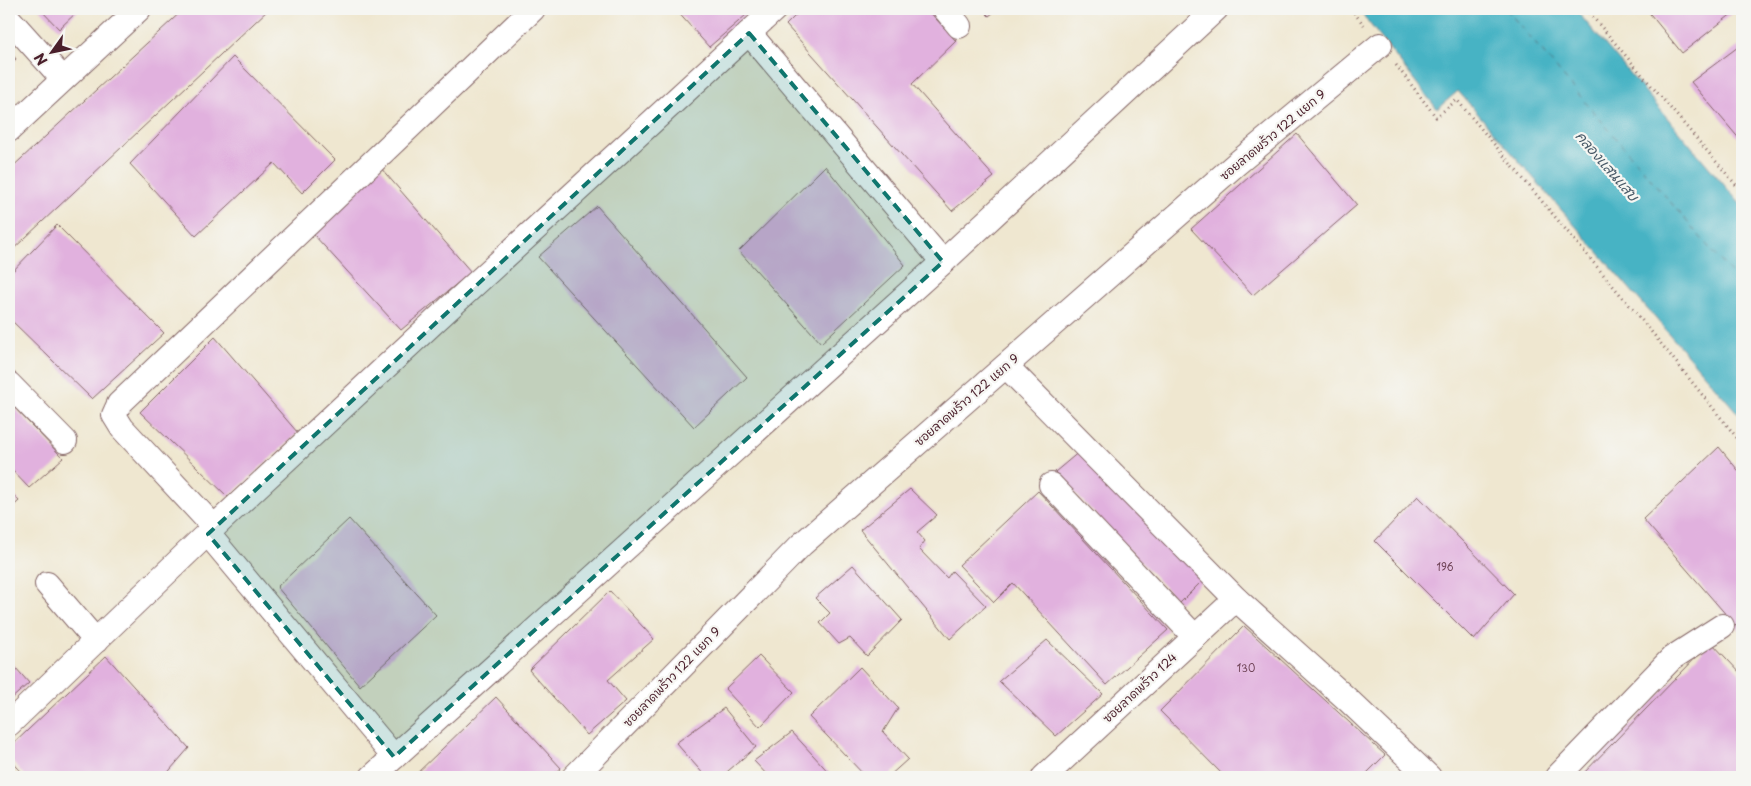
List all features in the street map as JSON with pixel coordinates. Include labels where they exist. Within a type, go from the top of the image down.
[{"type":"street","points":[[9,130],[139,9]]},
{"type":"street","points":[[394,757],[211,530],[122,428],[114,415],[119,404],[532,9]]},
{"type":"street","points":[[9,724],[211,530],[435,321],[775,9]]},
{"type":"street","points":[[372,777],[943,262],[1216,9]]},
{"type":"street","points":[[9,19],[64,79]]},
{"type":"street","points":[[749,33],[943,262]]},
{"type":"street","name":"ซอยลาดพร้าว 122 แยก 9","points":[[574,777],[801,545],[1235,165],[1380,46]]},
{"type":"street","points":[[1006,366],[1236,599],[1348,700],[1429,777]]},
{"type":"street","points":[[9,384],[64,441]]},
{"type":"street","points":[[1051,485],[1195,637]]},
{"type":"street","points":[[47,584],[96,641]]},
{"type":"street","name":"ซอยลาดพร้าว 124","points":[[1044,777],[1236,599]]},
{"type":"street","points":[[1557,777],[1672,658],[1722,626]]},
{"type":"path","points":[[1351,9],[1436,117],[1457,100],[1650,330],[1742,444]]},
{"type":"path","points":[[1586,9],[1742,192]]},
{"type":"highlighted area","points":[[749,33],[943,262],[394,757],[208,534]]},
{"type":"water","name":"คลองแสนแสบ","points":[[1358,9],[1575,9],[1742,206],[1742,418],[1458,91],[1437,109]]},
{"type":"building","points":[[40,9],[80,9],[59,29]]},
{"type":"building","points":[[184,9],[269,9],[9,253],[9,170]]},
{"type":"building","points":[[675,9],[753,9],[709,47]]},
{"type":"building","points":[[802,9],[927,9],[956,41],[912,84],[994,177],[952,211],[786,25]]},
{"type":"building","points":[[982,9],[998,9],[989,16]]},
{"type":"building","points":[[1646,9],[1738,9],[1682,53]]},
{"type":"building","points":[[1742,44],[1742,142],[1691,82]]},
{"type":"building","points":[[9,50],[16,59],[9,66]]},
{"type":"building","points":[[233,57],[335,160],[302,193],[274,163],[196,236],[130,164]]},
{"type":"building","points":[[1297,134],[1357,205],[1253,295],[1191,229]]},
{"type":"building","points":[[825,166],[905,265],[821,343],[739,251]]},
{"type":"building","points":[[380,167],[471,272],[401,330],[314,235]]},
{"type":"building","points":[[597,206],[747,377],[694,427],[538,257]]},
{"type":"building","points":[[57,225],[164,333],[92,399],[9,318],[9,275]]},
{"type":"building","points":[[215,337],[298,433],[228,497],[140,412]]},
{"type":"building","points":[[9,402],[63,458],[29,488],[9,467]]},
{"type":"building","points":[[1719,447],[1742,475],[1742,633],[1643,519]]},
{"type":"building","points":[[1080,451],[1207,576],[1180,603],[1055,472]]},
{"type":"building","points":[[910,489],[937,515],[917,532],[925,541],[919,549],[947,578],[952,571],[986,606],[950,639],[860,530]]},
{"type":"building","points":[[9,490],[19,501],[9,510]]},
{"type":"building","points":[[1038,491],[1168,630],[1107,685],[1013,583],[994,602],[959,565]]},
{"type":"building","points":[[1418,496],[1514,594],[1474,640],[1375,541]]},
{"type":"building","points":[[349,519],[436,615],[360,686],[277,587]]},
{"type":"building","points":[[853,565],[902,620],[867,656],[850,638],[839,644],[820,623],[830,613],[815,598]]},
{"type":"building","points":[[610,591],[654,639],[608,680],[626,701],[587,735],[529,670]]},
{"type":"building","points":[[1244,626],[1385,755],[1363,777],[1225,777],[1160,711]]},
{"type":"building","points":[[1047,640],[1103,694],[1056,736],[999,681]]},
{"type":"building","points":[[1711,642],[1742,675],[1742,771],[1736,777],[1580,777]]},
{"type":"building","points":[[106,656],[189,748],[164,777],[26,777],[9,758],[9,748]]},
{"type":"building","points":[[759,656],[794,692],[760,727],[725,689]]},
{"type":"building","points":[[9,660],[29,683],[9,701]]},
{"type":"building","points":[[860,667],[898,708],[883,732],[908,759],[888,777],[866,777],[809,717]]},
{"type":"building","points":[[496,697],[561,768],[551,777],[413,777]]},
{"type":"building","points":[[724,708],[756,747],[721,777],[706,777],[676,743]]},
{"type":"building","points":[[792,732],[833,777],[769,777],[754,761]]},
{"type":"ferry route","points":[[1506,9],[1742,286]]}]
